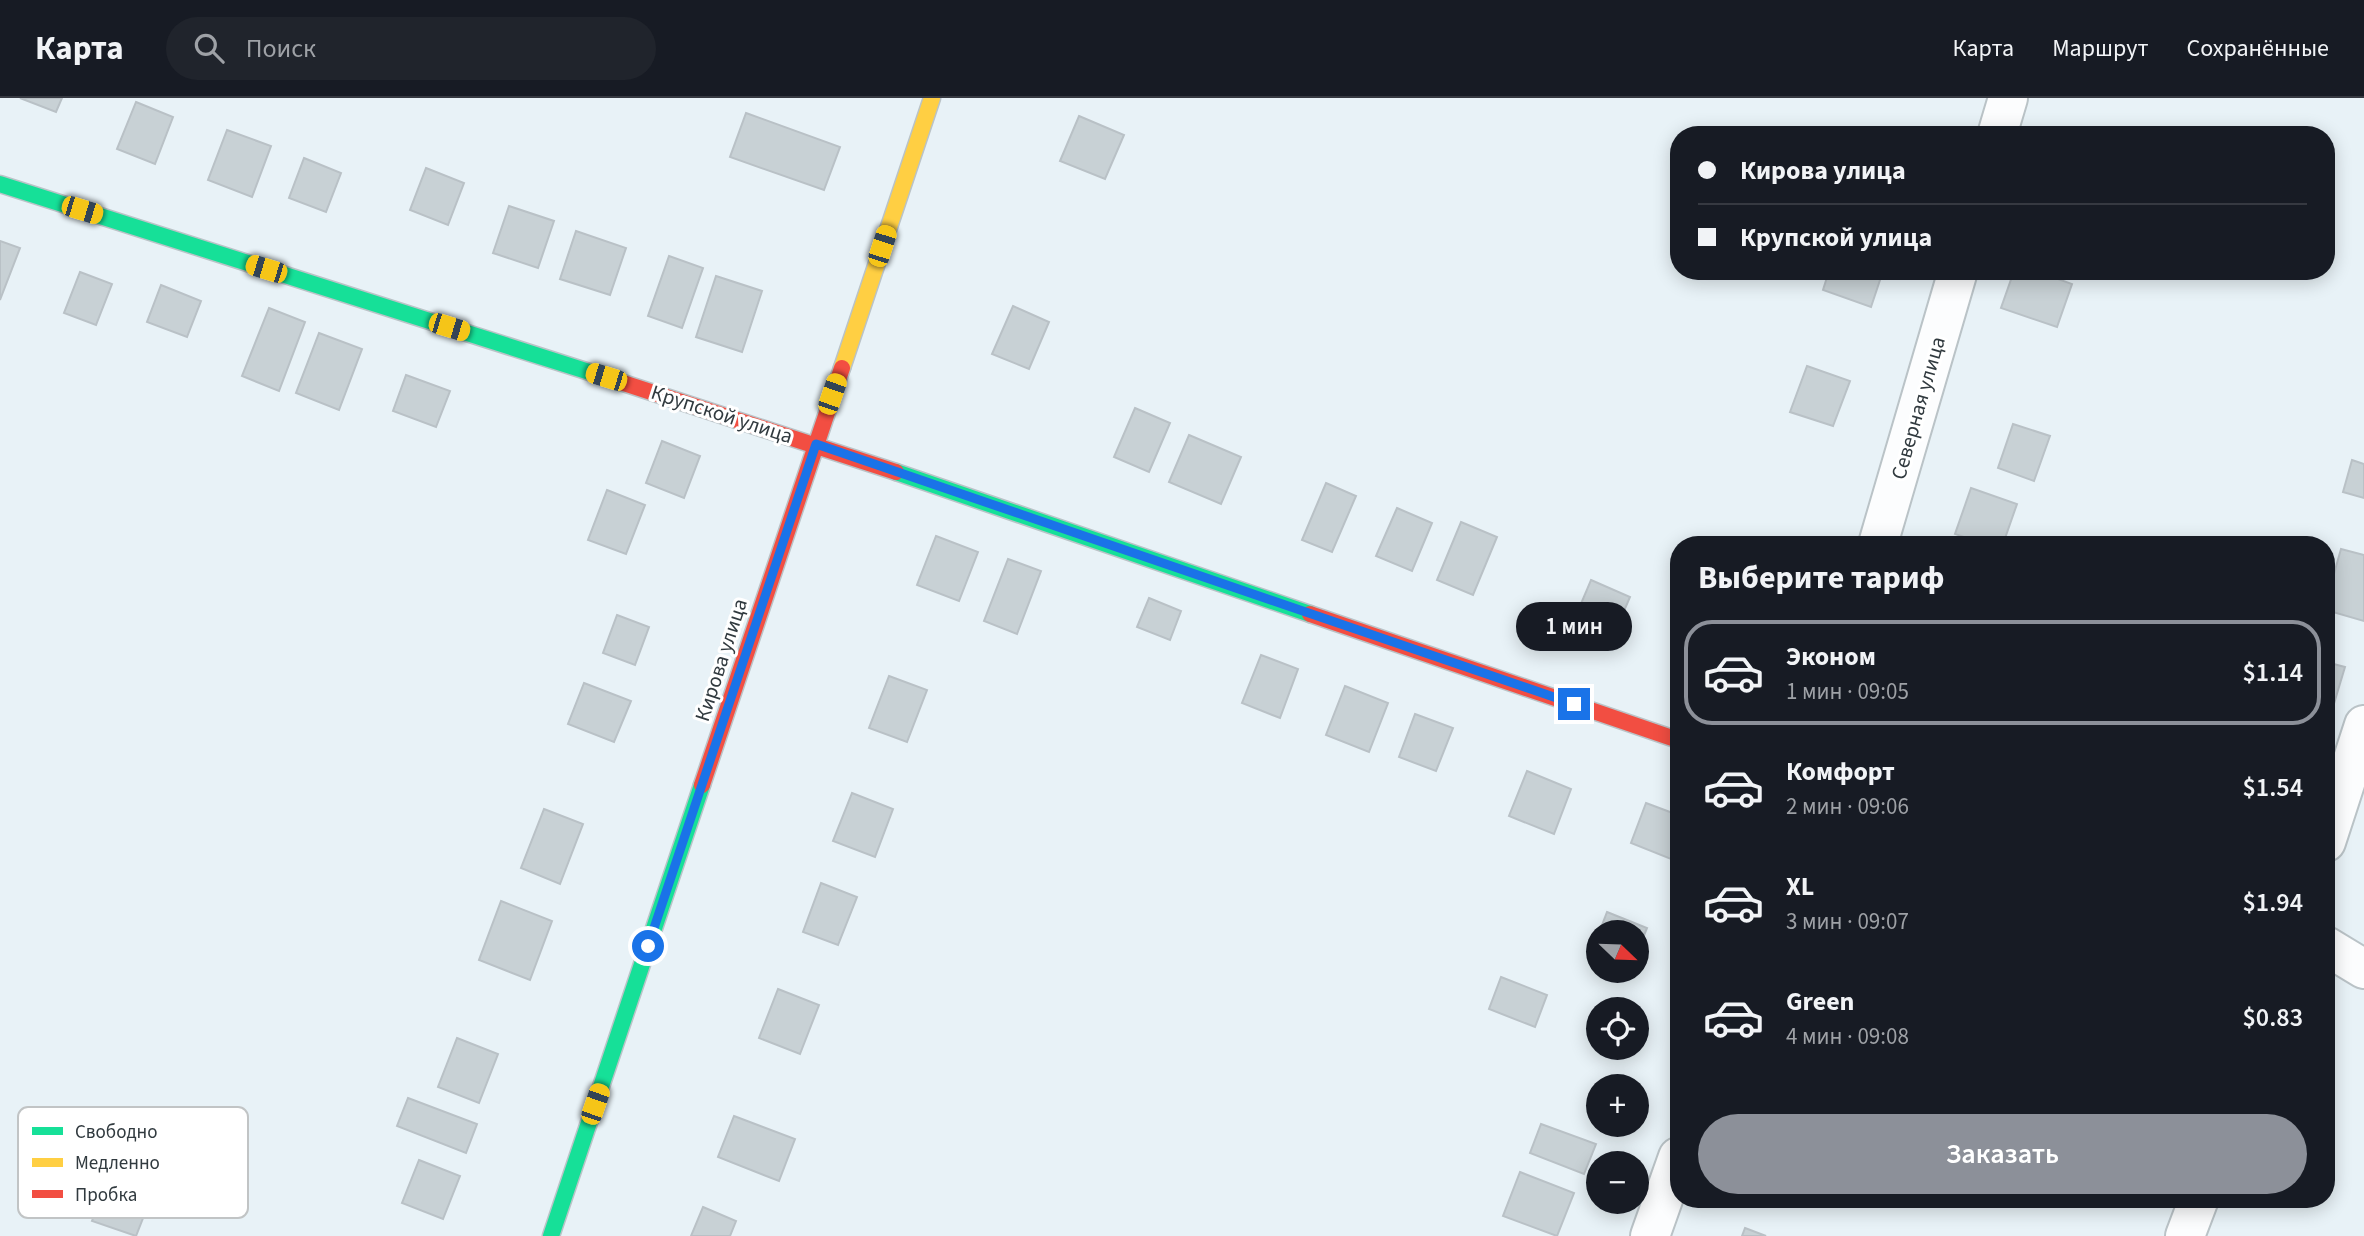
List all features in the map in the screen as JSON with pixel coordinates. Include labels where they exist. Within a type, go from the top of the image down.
[{"type":"street","name":"Кирова улица","points":[[551,1236],[932,98]]},
{"type":"street","points":[[2000,126],[2008,98]]},
{"type":"street","name":"Крупской улица","points":[[0,184],[816,444],[1670,737]]},
{"type":"street","name":"Северная улица","points":[[1880,536],[1955,280]]},
{"type":"street","points":[[2335,814],[2364,725]]},
{"type":"street","points":[[2335,951],[2364,969]]},
{"type":"street","points":[[1650,1236],[1670,1180]]},
{"type":"street","points":[[2185,1236],[2196,1208]]},
{"type":"building","points":[[20,98],[62,98],[56,112]]},
{"type":"building","points":[[136,102],[173,117],[155,164],[117,149]]},
{"type":"building","points":[[746,113],[840,147],[824,190],[730,157]]},
{"type":"building","points":[[1079,116],[1124,135],[1105,179],[1060,161]]},
{"type":"building","points":[[227,130],[271,146],[252,197],[208,180]]},
{"type":"building","points":[[304,158],[341,173],[326,212],[289,198]]},
{"type":"building","points":[[426,168],[464,183],[448,225],[410,210]]},
{"type":"building","points":[[509,206],[554,221],[538,268],[493,253]]},
{"type":"building","points":[[576,231],[626,248],[610,295],[560,279]]},
{"type":"building","points":[[0,241],[20,248],[0,300]]},
{"type":"building","points":[[669,256],[703,268],[682,328],[648,316]]},
{"type":"building","points":[[80,272],[112,284],[96,325],[64,313]]},
{"type":"building","points":[[716,276],[762,291],[742,352],[696,337]]},
{"type":"building","points":[[1826,280],[1880,280],[1871,307],[1823,290]]},
{"type":"building","points":[[2011,280],[2061,280],[2072,284],[2057,327],[2001,308]]},
{"type":"building","points":[[161,285],[201,301],[187,337],[147,322]]},
{"type":"building","points":[[1013,306],[1049,322],[1029,369],[992,354]]},
{"type":"building","points":[[269,308],[305,322],[279,391],[242,376]]},
{"type":"building","points":[[319,333],[362,349],[339,410],[296,393]]},
{"type":"building","points":[[1807,366],[1850,381],[1833,426],[1790,412]]},
{"type":"building","points":[[406,375],[450,391],[436,427],[393,411]]},
{"type":"building","points":[[1135,408],[1170,423],[1149,472],[1114,457]]},
{"type":"building","points":[[2013,424],[2050,436],[2034,481],[1998,468]]},
{"type":"building","points":[[1189,435],[1241,457],[1221,504],[1169,482]]},
{"type":"building","points":[[662,441],[700,456],[684,498],[646,483]]},
{"type":"building","points":[[2352,460],[2364,464],[2364,498],[2343,492]]},
{"type":"building","points":[[1326,483],[1356,496],[1332,552],[1302,540]]},
{"type":"building","points":[[1971,488],[2017,504],[2006,536],[1955,534]]},
{"type":"building","points":[[607,490],[645,505],[626,554],[588,540]]},
{"type":"building","points":[[1397,508],[1432,523],[1412,571],[1376,556]]},
{"type":"building","points":[[1461,522],[1497,537],[1473,595],[1437,580]]},
{"type":"building","points":[[936,536],[978,552],[959,601],[917,585]]},
{"type":"building","points":[[2341,549],[2364,555],[2364,621],[2335,613],[2335,570]]},
{"type":"building","points":[[1008,559],[1041,571],[1017,634],[984,621]]},
{"type":"building","points":[[1591,580],[1630,597],[1611,641],[1572,625]]},
{"type":"building","points":[[1149,598],[1181,611],[1170,640],[1137,627]]},
{"type":"building","points":[[617,615],[649,627],[635,665],[603,653]]},
{"type":"building","points":[[1261,655],[1298,669],[1280,718],[1242,703]]},
{"type":"building","points":[[2335,664],[2345,667],[2335,700]]},
{"type":"building","points":[[889,676],[927,690],[907,742],[869,728]]},
{"type":"building","points":[[584,683],[631,701],[614,742],[568,724]]},
{"type":"building","points":[[1345,686],[1388,703],[1369,752],[1326,735]]},
{"type":"building","points":[[1415,714],[1453,728],[1436,771],[1399,757]]},
{"type":"building","points":[[1527,771],[1571,789],[1554,834],[1509,816]]},
{"type":"building","points":[[852,793],[893,809],[875,857],[833,841]]},
{"type":"building","points":[[1646,803],[1670,812],[1670,859],[1631,843]]},
{"type":"building","points":[[544,809],[583,824],[560,884],[521,868]]},
{"type":"building","points":[[821,883],[857,897],[838,945],[803,932]]},
{"type":"building","points":[[501,901],[552,921],[530,980],[479,960]]},
{"type":"building","points":[[1607,912],[1627,920],[1604,920]]},
{"type":"building","points":[[1501,977],[1547,995],[1535,1027],[1489,1009]]},
{"type":"building","points":[[778,989],[819,1005],[800,1054],[759,1038]]},
{"type":"building","points":[[457,1038],[498,1054],[479,1103],[438,1087]]},
{"type":"building","points":[[408,1098],[477,1124],[466,1153],[397,1126]]},
{"type":"building","points":[[734,1116],[795,1139],[779,1181],[718,1157]]},
{"type":"building","points":[[1541,1124],[1596,1144],[1593,1151],[1586,1151],[1584,1174],[1530,1153]]},
{"type":"building","points":[[419,1160],[460,1176],[443,1219],[402,1203]]},
{"type":"building","points":[[1520,1172],[1574,1193],[1557,1236],[1503,1216]]},
{"type":"building","points":[[703,1207],[736,1221],[730,1236],[691,1236]]},
{"type":"building","points":[[93,1218],[143,1218],[136,1236],[92,1221]]},
{"type":"building","points":[[1745,1228],[1766,1236],[1742,1236]]},
{"type":"traffic: fast","points":[[0,184],[605,377]]},
{"type":"traffic: fast","points":[[896,472],[1310,614]]},
{"type":"traffic: fast","points":[[551,1236],[702,785]]},
{"type":"traffic: slow","points":[[842,368],[932,98]]},
{"type":"traffic: jam","points":[[702,785],[842,368]]},
{"type":"traffic: jam","points":[[605,377],[896,472]]},
{"type":"traffic: jam","points":[[1310,614],[1670,737]]},
{"type":"route","points":[[648,946],[816,444],[1574,704]]}]
